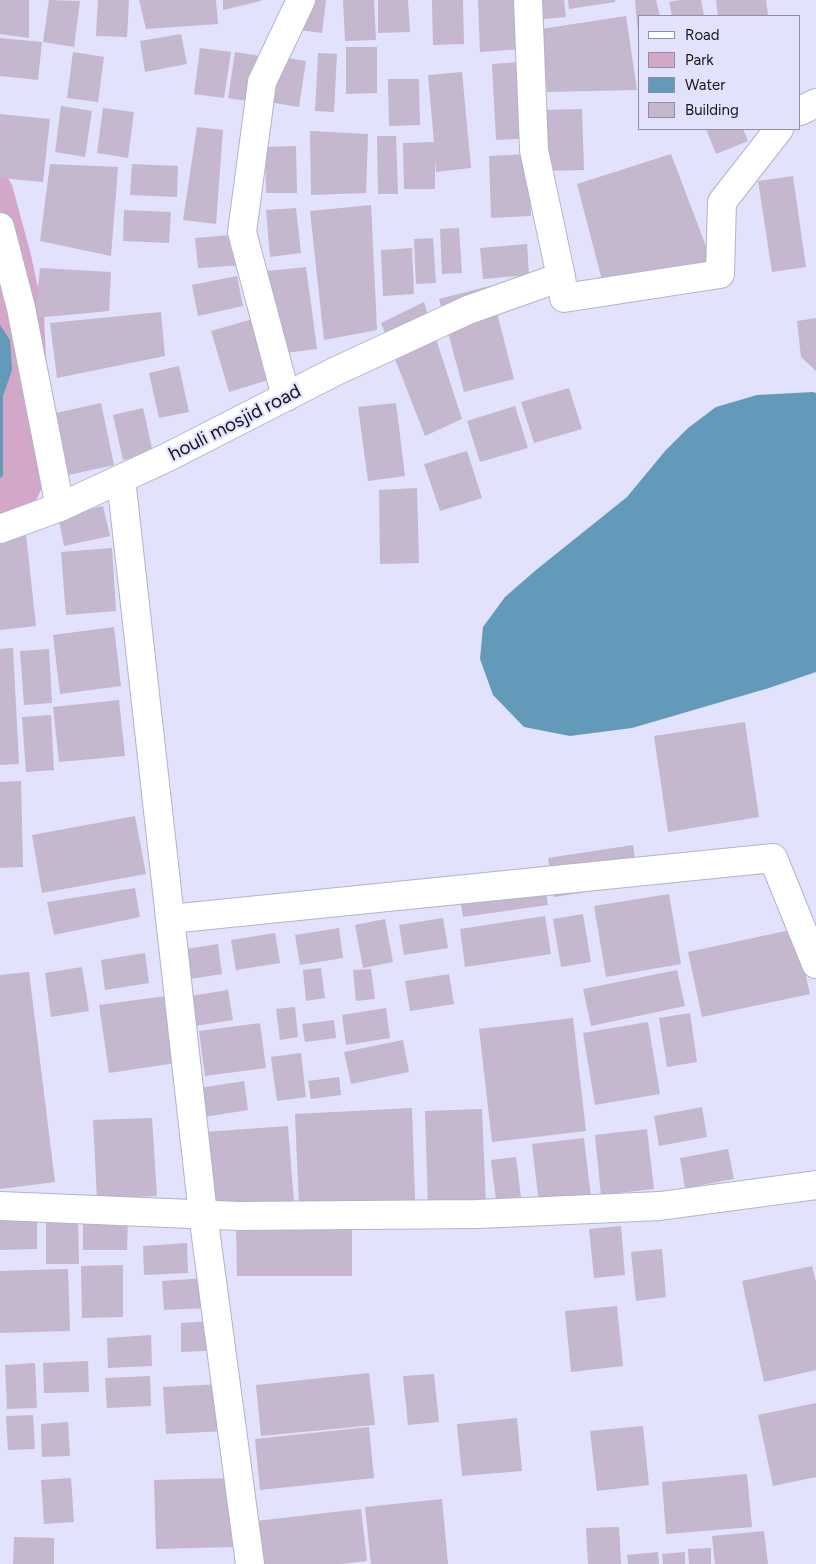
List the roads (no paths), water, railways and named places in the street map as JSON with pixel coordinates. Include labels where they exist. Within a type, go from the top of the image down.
[{"type":"street","points":[[286,397],[242,232],[262,82],[301,0]]},
{"type":"street","points":[[528,0],[534,150],[564,298],[720,274],[722,202],[778,130]]},
{"type":"street","points":[[801,110],[816,103]]},
{"type":"street","points":[[0,226],[21,308],[60,507]]},
{"type":"street","name":"houli mosjid road","points":[[0,529],[60,507],[122,479],[334,372],[468,310],[561,276]]},
{"type":"street","points":[[122,479],[203,1214],[250,1564]]},
{"type":"street","points":[[170,919],[773,858],[816,964]]},
{"type":"street","points":[[0,1206],[240,1216],[478,1214],[660,1206],[816,1185]]},
{"type":"water","points":[[0,325],[10,340],[12,370],[3,396],[3,476],[0,478]]},
{"type":"water","points":[[816,393],[816,672],[769,688],[632,728],[570,736],[524,727],[493,695],[480,659],[483,627],[505,597],[627,497],[665,451],[688,428],[716,407],[757,395]]}]
